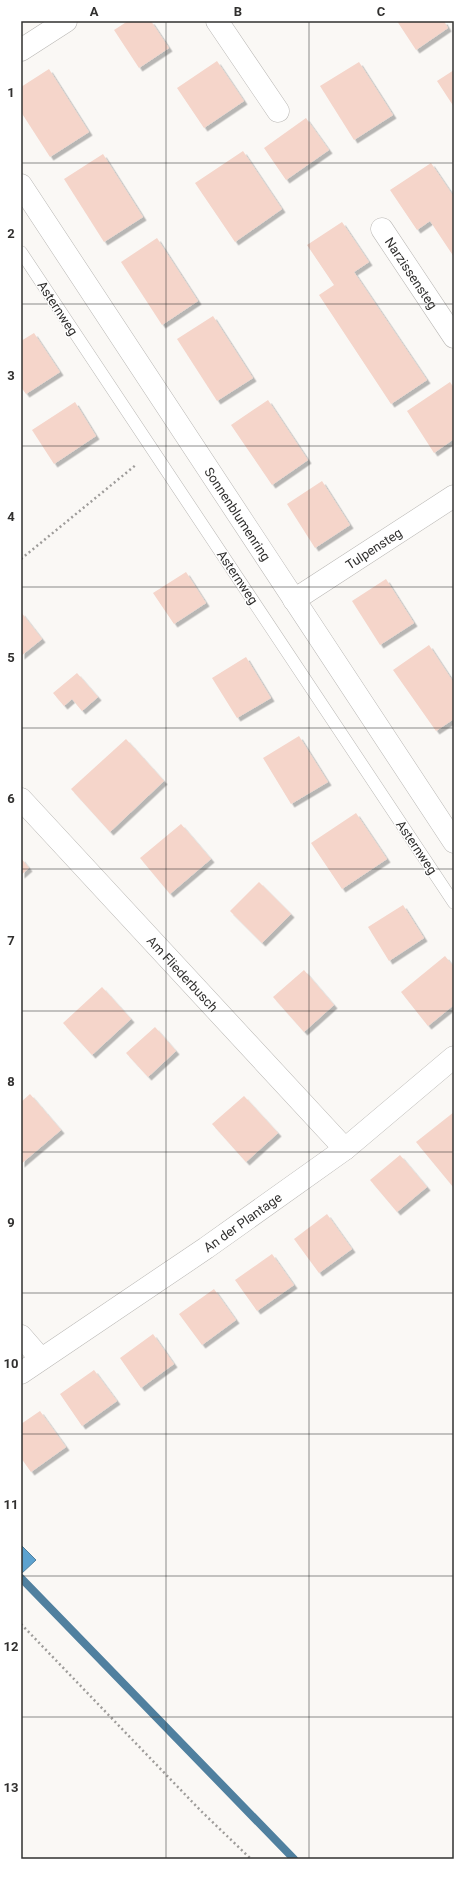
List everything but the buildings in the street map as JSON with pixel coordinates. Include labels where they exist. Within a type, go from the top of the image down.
[{"type":"street","points":[[21,50],[66,21]]},
{"type":"street","points":[[217,21],[278,111]]},
{"type":"street","name":"Sonnenblumenring","points":[[21,185],[454,842]]},
{"type":"street","name":"Narzissensteg","points":[[382,229],[454,337]]},
{"type":"street","name":"Tulpensteg","points":[[294,600],[454,496]]},
{"type":"street","name":"Am Fliederbusch","points":[[21,798],[345,1149]]},
{"type":"street","name":"An der Plantage","points":[[21,1373],[200,1252],[345,1149],[454,1057]]},
{"type":"street","points":[[21,1336],[41,1359]]},
{"type":"lane","name":"Asternweg","points":[[21,252],[454,903]]},
{"type":"path","points":[[21,558],[153,451]]},
{"type":"path","points":[[21,1624],[201,1811],[251,1859]]},
{"type":"water","points":[[21,1545],[36,1560],[21,1574]]},
{"type":"waterway","points":[[21,1578],[294,1859]]}]
